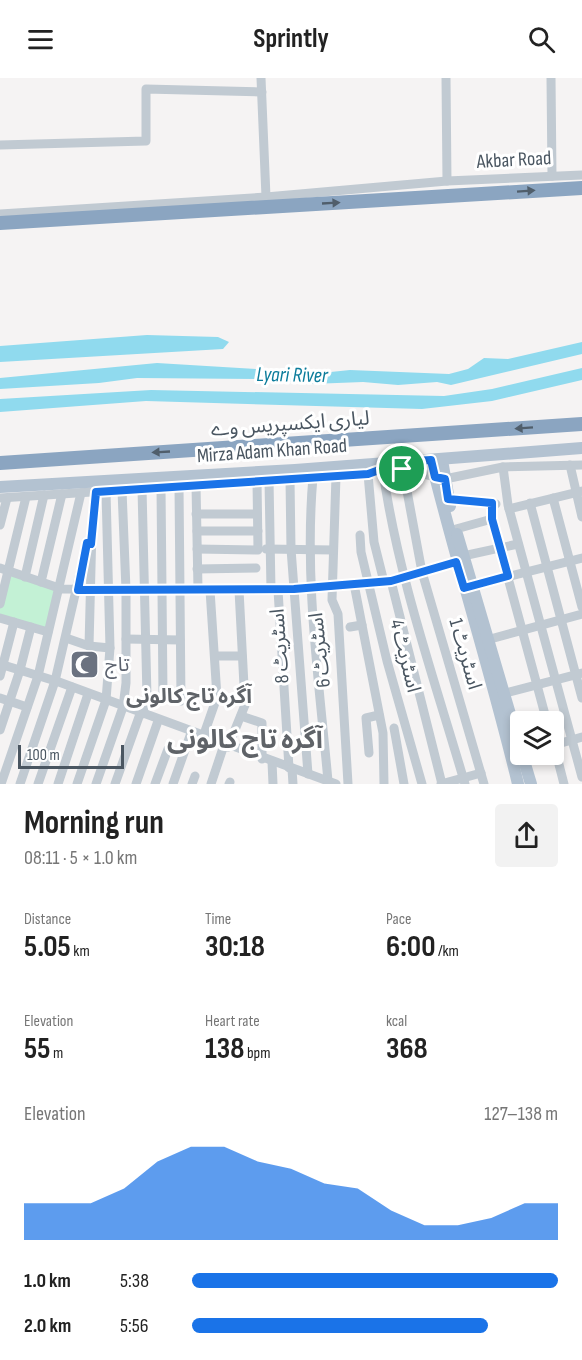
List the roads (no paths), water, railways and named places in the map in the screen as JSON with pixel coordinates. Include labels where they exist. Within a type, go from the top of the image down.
[{"type":"highway","points":[[0,224],[582,188]]},
{"type":"highway","name":"لیاری ایکسپریس وے","points":[[0,463],[582,424]]},
{"type":"main road","name":"Mirza Adam Khan Road","points":[[2,495],[402,466],[436,460],[582,448]]},
{"type":"main road","points":[[436,460],[460,559],[510,724]]},
{"type":"main road","points":[[440,478],[456,528],[460,559]]},
{"type":"main road","points":[[518,784],[519,765]]},
{"type":"main road","points":[[524,765],[531,784]]},
{"type":"street","points":[[261,78],[266,197]]},
{"type":"street","points":[[446,78],[447,181]]},
{"type":"street","points":[[551,78],[552,176]]},
{"type":"street","points":[[0,145],[146,141],[146,88],[262,92]]},
{"type":"street","name":"Akbar Road","points":[[0,214],[266,197],[447,181],[582,175]]},
{"type":"street","points":[[570,465],[579,492],[582,517]]},
{"type":"street","points":[[402,466],[440,478],[503,467],[582,465]]},
{"type":"street","points":[[0,525],[2,495],[26,497],[368,474],[382,466],[390,519],[404,578],[464,781]]},
{"type":"street","name":"اسٹریٹ 1","points":[[402,466],[422,572],[484,784]]},
{"type":"street","points":[[503,467],[508,507],[582,777]]},
{"type":"street","points":[[368,474],[374,542],[387,582],[441,784],[464,781],[481,773]]},
{"type":"street","name":"اسٹریٹ 6","points":[[336,476],[332,600],[338,614],[348,784]]},
{"type":"street","points":[[2,665],[72,687],[312,778],[332,783],[310,588],[309,550],[313,477]]},
{"type":"street","name":"اسٹریٹ 8","points":[[290,478],[291,549],[312,778]]},
{"type":"street","points":[[269,480],[271,549],[293,784]]},
{"type":"street","points":[[257,481],[258,550]]},
{"type":"street","points":[[196,484],[198,589]]},
{"type":"street","points":[[179,486],[181,701]]},
{"type":"street","points":[[161,487],[164,695]]},
{"type":"street","points":[[115,784],[147,697],[142,488]]},
{"type":"street","points":[[96,784],[123,707],[126,590],[122,490]]},
{"type":"street","points":[[89,646],[91,544],[101,491]]},
{"type":"street","points":[[77,784],[106,700],[110,648],[110,590],[101,491]]},
{"type":"street","points":[[448,499],[492,503],[508,507],[579,492]]},
{"type":"street","points":[[1,784],[38,676],[81,493]]},
{"type":"street","points":[[41,582],[62,494]]},
{"type":"street","points":[[25,577],[45,495]]},
{"type":"street","points":[[0,604],[4,569],[26,497]]},
{"type":"street","points":[[553,498],[582,607]]},
{"type":"street","points":[[492,503],[492,519],[544,711]]},
{"type":"street","points":[[530,503],[560,620],[579,674],[582,698]]},
{"type":"street","points":[[196,514],[257,514]]},
{"type":"street","points":[[456,528],[492,519]]},
{"type":"street","points":[[197,531],[258,531]]},
{"type":"street","name":"اسٹریٹ 4","points":[[360,535],[361,552],[387,661],[422,784]]},
{"type":"street","points":[[20,784],[55,681],[78,590],[87,543],[91,544]]},
{"type":"street","points":[[4,569],[58,588],[78,590],[275,590],[387,582],[518,544]]},
{"type":"street","points":[[197,549],[333,550]]},
{"type":"street","points":[[469,587],[582,558]]},
{"type":"street","points":[[197,569],[256,568]]},
{"type":"street","points":[[354,584],[383,733],[384,784]]},
{"type":"street","points":[[203,737],[217,697],[210,590]]},
{"type":"street","points":[[211,784],[245,705],[239,590]]},
{"type":"street","points":[[484,641],[582,614]]},
{"type":"street","points":[[0,618],[48,632]]},
{"type":"street","points":[[0,676],[14,622]]},
{"type":"street","points":[[350,627],[362,625]]},
{"type":"street","points":[[0,730],[20,670],[31,627]]},
{"type":"street","points":[[66,638],[89,646],[110,648]]},
{"type":"street","points":[[126,639],[180,640]]},
{"type":"street","points":[[215,656],[242,656]]},
{"type":"street","points":[[501,694],[579,674]]},
{"type":"street","points":[[38,784],[72,687]]},
{"type":"street","points":[[58,784],[88,693]]},
{"type":"street","points":[[0,698],[27,707]]},
{"type":"street","points":[[241,716],[262,723],[262,759]]},
{"type":"street","points":[[369,753],[366,718],[379,716]]},
{"type":"street","points":[[136,784],[158,721]]},
{"type":"street","points":[[394,728],[404,784]]},
{"type":"street","points":[[173,784],[191,733]]},
{"type":"street","points":[[564,742],[582,737]]},
{"type":"street","points":[[155,784],[168,749]]},
{"type":"street","points":[[272,762],[273,784]]},
{"type":"street","points":[[559,765],[564,784]]},
{"type":"water","points":[[147,335],[218,337],[229,342],[223,349],[0,362],[0,346]]},
{"type":"water","name":"Lyari River","points":[[582,342],[582,354],[451,385],[437,382],[398,385],[363,382],[311,384],[258,379],[137,378],[99,383],[0,389],[0,378],[157,363],[321,373],[350,370],[449,374],[468,369],[484,358],[508,359]]},
{"type":"water","points":[[582,368],[582,380],[492,401],[422,409],[146,401],[0,412],[0,399],[151,390],[444,396],[492,389]]},
{"type":"place","name":"تاج","points":[[84,665]]},
{"type":"district","name":"آگرہ تاج کالونی","points":[[189,696]]},
{"type":"district","name":"آگرہ تاج کالونی","points":[[245,740]]}]
